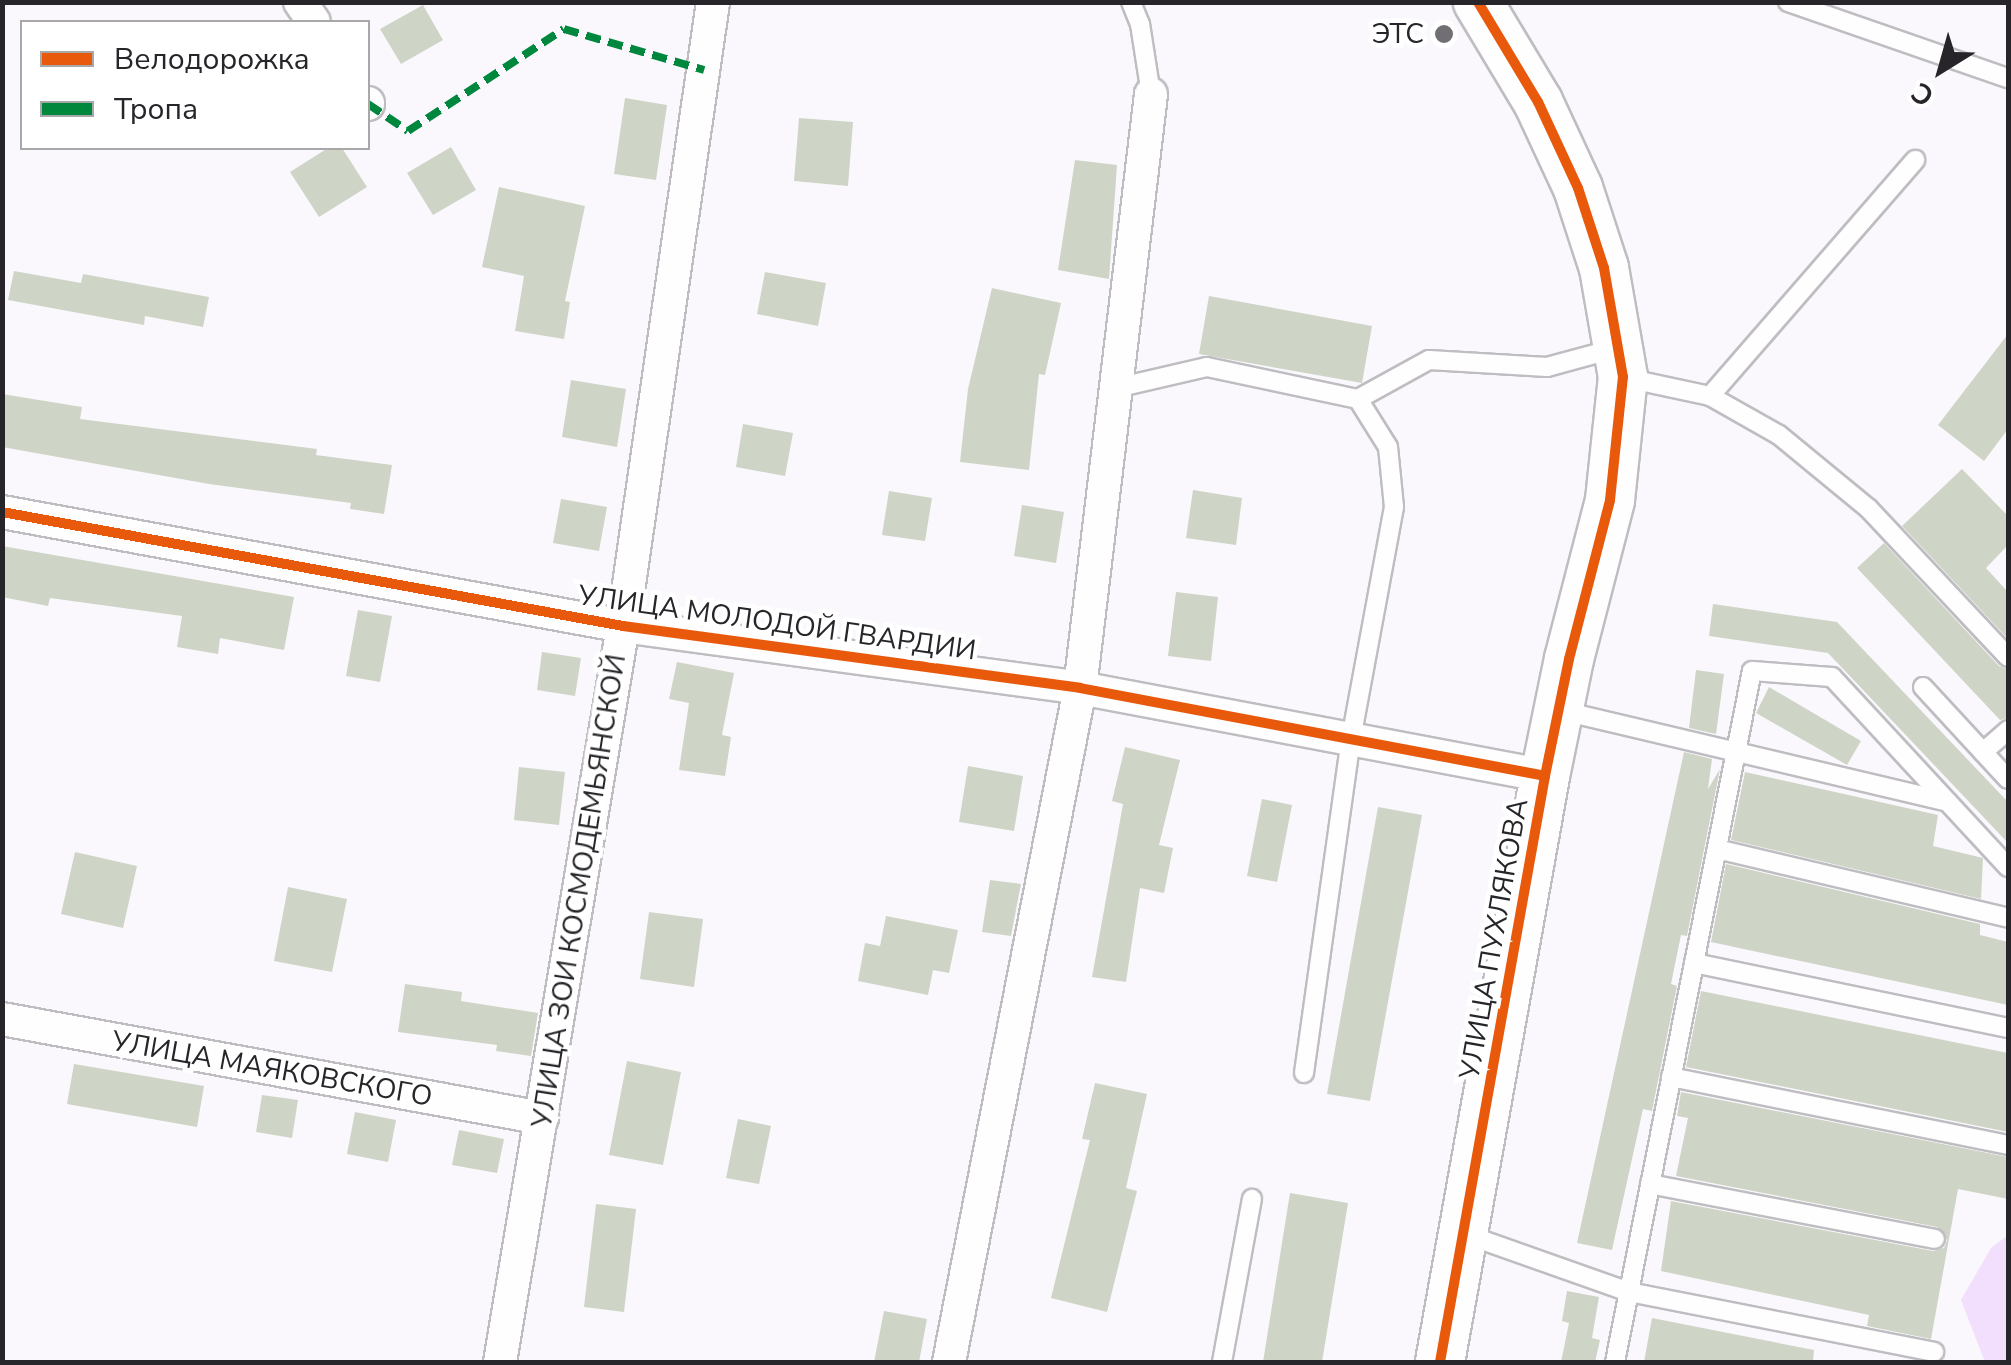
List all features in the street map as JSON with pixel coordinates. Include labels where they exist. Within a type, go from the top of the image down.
[{"type":"street","name":"УЛИЦА ЗОИ КОСМОДЕМЬЯНСКОЙ","points":[[500,1362],[623,626],[713,2]]},
{"type":"street","name":"УЛИЦА ПУХЛЯКОВА","points":[[1440,1362],[1558,710],[1610,500],[1621,362],[1604,268],[1578,188],[1538,102],[1480,3]]},
{"type":"street","points":[[949,1362],[1080,688],[1151,94]]},
{"type":"street","name":"УЛИЦА МОЛОДОЙ ГВАРДИИ","points":[[2,512],[623,626],[1080,688],[1545,776]]},
{"type":"street","name":"УЛИЦА МАЯКОВСКОГО","points":[[2,1019],[542,1118]]},
{"type":"lane","points":[[1131,2],[1140,24],[1151,94]]},
{"type":"lane","points":[[1788,2],[2008,78]]},
{"type":"lane","points":[[1710,396],[1915,160]]},
{"type":"lane","points":[[1116,388],[1208,367],[1358,399],[1429,360],[1547,366],[1621,362],[1710,396],[1779,435],[1868,508],[2008,657]]},
{"type":"lane","points":[[1304,1073],[1352,739],[1394,508],[1388,447],[1358,399]]},
{"type":"lane","points":[[1615,1362],[1752,670],[1832,677],[2008,867]]},
{"type":"lane","points":[[1924,688],[2008,779]]},
{"type":"lane","points":[[1558,710],[1948,802]]},
{"type":"lane","points":[[1983,752],[2008,730]]},
{"type":"lane","points":[[1716,849],[2008,918]]},
{"type":"lane","points":[[1694,963],[2008,1028]]},
{"type":"lane","points":[[1671,1077],[2008,1146]]},
{"type":"lane","points":[[1650,1184],[1935,1239]]},
{"type":"lane","points":[[1222,1362],[1252,1199]]},
{"type":"lane","points":[[1465,1234],[1629,1292],[1934,1352]]},
{"type":"shaded area","points":[[2008,1235],[2008,1362],[1985,1362],[1961,1300],[1991,1248]]},
{"type":"building","points":[[423,5],[443,40],[401,64],[380,29]]},
{"type":"building","points":[[625,98],[667,105],[656,180],[614,174]]},
{"type":"building","points":[[799,118],[853,122],[848,186],[794,181]]},
{"type":"building","points":[[451,147],[476,190],[433,215],[407,173]]},
{"type":"building","points":[[325,150],[343,150],[367,187],[319,217],[290,172]]},
{"type":"building","points":[[1075,160],[1117,165],[1109,279],[1058,270]]},
{"type":"building","points":[[499,187],[585,206],[565,301],[570,302],[564,339],[515,331],[524,276],[482,267]]},
{"type":"building","points":[[14,271],[81,283],[83,274],[209,297],[203,327],[145,316],[144,325],[8,300]]},
{"type":"building","points":[[765,272],[826,283],[818,326],[757,314]]},
{"type":"building","points":[[992,288],[1061,303],[1045,375],[1039,374],[1029,470],[960,462],[968,389]]},
{"type":"building","points":[[1209,296],[1372,326],[1362,383],[1199,354]]},
{"type":"building","points":[[2008,334],[2008,429],[1984,461],[1938,425]]},
{"type":"building","points":[[571,380],[626,389],[617,447],[562,437]]},
{"type":"building","points":[[2,394],[82,407],[80,419],[317,449],[316,455],[392,465],[384,514],[350,509],[351,503],[209,484],[2,447]]},
{"type":"building","points":[[743,424],[793,433],[785,476],[736,467]]},
{"type":"building","points":[[1962,469],[2008,516],[2008,545],[1986,568],[2008,592],[2008,639],[1902,526]]},
{"type":"building","points":[[1193,490],[1242,498],[1236,545],[1186,538]]},
{"type":"building","points":[[889,491],[932,498],[925,541],[882,535]]},
{"type":"building","points":[[561,499],[607,507],[599,551],[553,543]]},
{"type":"building","points":[[1022,505],[1064,512],[1056,563],[1014,556]]},
{"type":"building","points":[[1884,543],[1999,666],[2008,669],[2008,718],[2000,720],[1857,568]]},
{"type":"building","points":[[2,546],[294,597],[284,650],[220,638],[218,654],[177,647],[182,616],[50,598],[48,606],[2,597]]},
{"type":"building","points":[[1176,592],[1218,597],[1211,661],[1168,656]]},
{"type":"building","points":[[1713,604],[1837,622],[2008,802],[2008,843],[1828,653],[1709,636]]},
{"type":"building","points":[[358,610],[392,616],[380,682],[346,676]]},
{"type":"building","points":[[542,652],[581,658],[575,696],[537,690]]},
{"type":"building","points":[[677,662],[734,673],[722,735],[731,737],[725,776],[679,770],[689,703],[669,699]]},
{"type":"building","points":[[1696,670],[1724,674],[1716,734],[1689,728]]},
{"type":"building","points":[[1769,687],[1861,741],[1847,765],[1756,713]]},
{"type":"building","points":[[1125,747],[1180,760],[1159,845],[1173,848],[1164,893],[1140,888],[1126,982],[1092,977],[1123,804],[1112,801]]},
{"type":"building","points":[[1684,752],[1712,759],[1708,789],[1720,769],[1687,936],[1681,935],[1671,984],[1677,986],[1652,1111],[1643,1109],[1612,1250],[1577,1243]]},
{"type":"building","points":[[968,766],[1023,776],[1014,831],[959,822]]},
{"type":"building","points":[[519,767],[565,772],[559,825],[514,820]]},
{"type":"building","points":[[1745,772],[1938,815],[1933,846],[1983,858],[1981,899],[1731,840]]},
{"type":"building","points":[[1262,799],[1292,805],[1277,882],[1247,876]]},
{"type":"building","points":[[1378,807],[1422,815],[1370,1101],[1327,1094]]},
{"type":"building","points":[[75,852],[137,866],[123,928],[61,914]]},
{"type":"building","points":[[1726,864],[1980,924],[1980,935],[2008,942],[2008,1005],[1711,942]]},
{"type":"building","points":[[990,880],[1021,884],[1011,936],[982,932]]},
{"type":"building","points":[[288,887],[347,899],[332,972],[274,961]]},
{"type":"building","points":[[649,912],[703,919],[694,987],[640,979]]},
{"type":"building","points":[[886,916],[958,930],[949,973],[933,970],[928,995],[858,981],[865,943],[880,946]]},
{"type":"building","points":[[405,984],[462,992],[461,1001],[538,1013],[531,1056],[496,1051],[497,1045],[398,1032]]},
{"type":"building","points":[[1701,991],[2008,1053],[2008,1132],[1686,1067]]},
{"type":"building","points":[[627,1061],[681,1072],[663,1165],[609,1155]]},
{"type":"building","points":[[74,1064],[204,1086],[197,1127],[67,1104]]},
{"type":"building","points":[[1095,1083],[1147,1094],[1126,1188],[1137,1191],[1107,1312],[1051,1298],[1090,1140],[1082,1139]]},
{"type":"building","points":[[1681,1092],[2008,1157],[2008,1199],[1958,1189],[1931,1339],[1867,1326],[1869,1315],[1661,1271],[1671,1201],[1933,1251],[1944,1248],[1947,1240],[1937,1227],[1676,1176],[1688,1118],[1677,1116]]},
{"type":"building","points":[[262,1095],[298,1100],[292,1138],[256,1132]]},
{"type":"building","points":[[355,1112],[396,1120],[388,1162],[347,1154]]},
{"type":"building","points":[[738,1119],[771,1126],[759,1184],[726,1178]]},
{"type":"building","points":[[459,1130],[504,1139],[497,1173],[452,1165]]},
{"type":"building","points":[[1290,1193],[1348,1203],[1322,1362],[1263,1362]]},
{"type":"building","points":[[596,1204],[636,1209],[624,1312],[584,1307]]},
{"type":"building","points":[[1567,1291],[1599,1297],[1592,1338],[1600,1340],[1595,1362],[1561,1362],[1569,1323],[1562,1321]]},
{"type":"building","points":[[884,1311],[927,1319],[919,1362],[874,1362]]},
{"type":"building","points":[[1652,1318],[1814,1350],[1813,1362],[1644,1362]]},
{"type":"marked path","points":[[370,105],[408,131],[564,29],[704,70]]},
{"type":"cycle path","points":[[1440,1362],[1545,776],[1569,659],[1610,500],[1623,377],[1604,268],[1578,188],[1538,102],[1478,2]]},
{"type":"cycle path","points":[[2,512],[623,626],[1080,688],[1545,776]]},
{"type":"place","name":"ЭТС","points":[[1444,34]]}]
